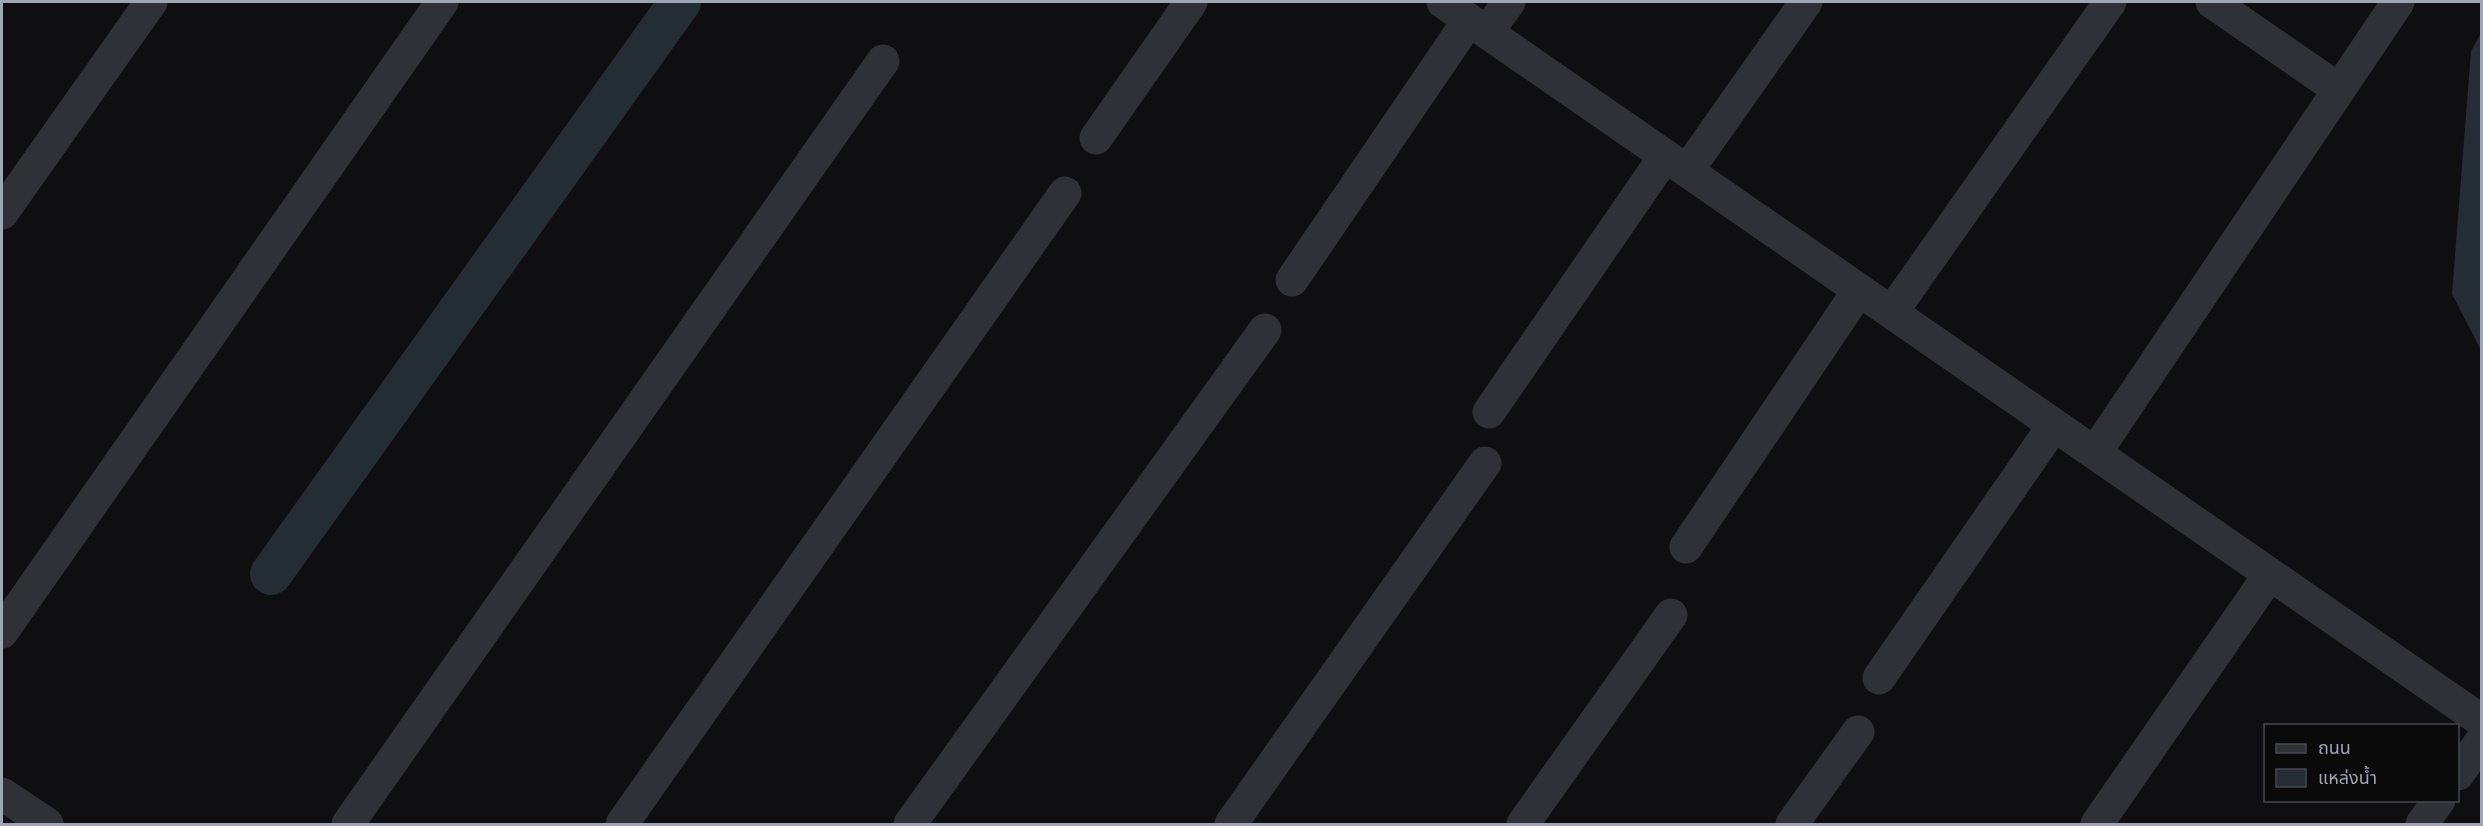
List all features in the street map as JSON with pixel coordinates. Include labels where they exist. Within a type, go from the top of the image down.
[{"type":"street","points":[[2,213],[151,2]]},
{"type":"street","points":[[2,632],[442,2]]},
{"type":"street","points":[[1096,138],[1191,2]]},
{"type":"street","points":[[1443,2],[2481,721]]},
{"type":"street","points":[[1292,280],[1478,26],[1509,2]]},
{"type":"street","points":[[1489,412],[1676,163],[1806,2]]},
{"type":"street","points":[[1892,312],[2110,2]]},
{"type":"street","points":[[2212,2],[2338,89]]},
{"type":"street","points":[[2094,453],[2398,2]]},
{"type":"street","points":[[348,825],[883,61]]},
{"type":"street","points":[[622,825],[1065,193]]},
{"type":"street","points":[[1686,547],[1859,290]]},
{"type":"street","points":[[910,825],[1265,330]]},
{"type":"street","points":[[1879,678],[2054,425]]},
{"type":"street","points":[[1231,825],[1485,463]]},
{"type":"street","points":[[2097,825],[2270,574]]},
{"type":"street","points":[[1523,825],[1671,615]]},
{"type":"street","points":[[1792,825],[1858,732]]},
{"type":"street","points":[[2459,771],[2481,740]]},
{"type":"street","points":[[2,794],[47,825]]},
{"type":"street","points":[[2422,825],[2438,802]]},
{"type":"water","points":[[2481,33],[2481,350],[2452,294],[2471,51]]},
{"type":"waterway","points":[[271,574],[680,2]]}]
